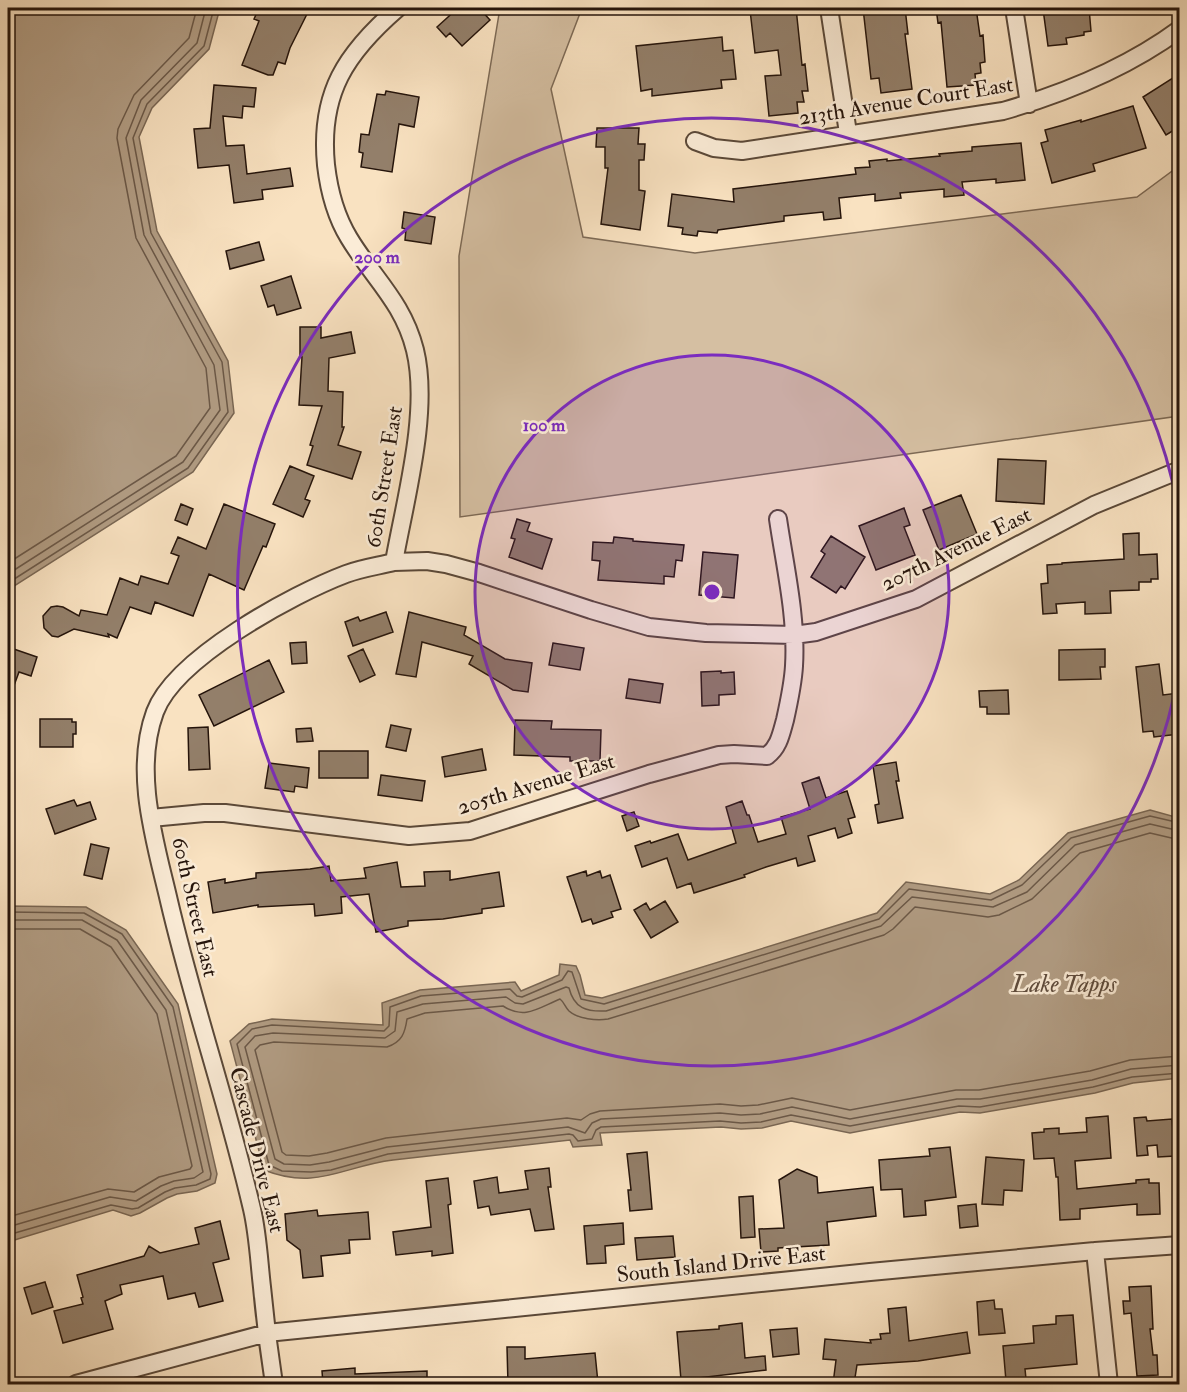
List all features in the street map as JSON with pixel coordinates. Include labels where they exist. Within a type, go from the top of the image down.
[{"type":"street","name":"60th Street East","points":[[195,1000],[182,956],[146,788],[149,731],[156,709],[174,681],[187,668],[239,630],[292,598],[349,573],[394,562],[420,412],[418,368],[408,326],[388,290],[348,237],[332,204],[325,135],[330,99],[345,66],[378,25],[399,8]]},
{"type":"street","points":[[829,8],[848,133]]},
{"type":"street","points":[[1014,8],[1029,104]]},
{"type":"street","name":"213th Avenue Court East","points":[[695,141],[714,148],[742,151],[1004,111],[1029,104],[1105,74],[1137,58],[1179,29]]},
{"type":"street","name":"207th Avenue East","points":[[394,562],[418,561],[446,564],[649,627],[706,633],[794,635],[816,632],[916,599],[1094,505],[1179,470]]},
{"type":"street","name":"205th Avenue East","points":[[151,818],[225,813],[409,836],[470,831],[649,774],[719,755],[767,756],[779,743],[790,697],[794,666],[794,635],[778,519]]},
{"type":"street","name":"Cascade Drive East","points":[[195,1000],[252,1211],[274,1384]]},
{"type":"street","name":"South Island Drive East","points":[[76,1384],[267,1333],[1095,1251],[1179,1245]]},
{"type":"street","points":[[1095,1251],[1109,1384]]},
{"type":"shaded area","points":[[500,8],[582,8],[551,89],[583,237],[695,253],[1137,197],[1179,166],[1179,416],[460,517],[459,256]]},
{"type":"water","points":[[8,8],[220,8],[209,49],[152,108],[139,137],[157,231],[228,361],[234,413],[193,472],[8,590]]},
{"type":"water","name":"Lake Tapps","points":[[1150,810],[1179,818],[1179,1078],[1133,1083],[1095,1093],[980,1113],[960,1112],[850,1133],[791,1121],[762,1128],[721,1127],[600,1133],[602,1145],[573,1147],[570,1140],[415,1157],[375,1163],[315,1178],[283,1176],[264,1170],[230,1041],[249,1024],[272,1019],[383,1025],[382,1003],[420,990],[515,982],[521,991],[559,975],[560,964],[576,966],[585,995],[602,998],[877,913],[906,882],[990,894],[1019,880],[1068,833]]},
{"type":"water","points":[[8,906],[86,907],[126,930],[178,1004],[217,1174],[215,1183],[197,1191],[177,1194],[131,1216],[113,1210],[8,1242]]},
{"type":"building","points":[[259,8],[310,8],[290,48],[285,64],[278,62],[273,75],[242,65],[259,21],[254,19]]},
{"type":"building","points":[[458,8],[479,8],[490,20],[462,46],[450,33],[446,37],[437,27]]},
{"type":"building","points":[[796,8],[802,65],[805,64],[808,91],[802,91],[804,102],[797,102],[798,113],[769,116],[765,76],[781,75],[778,50],[755,53],[750,10]]},
{"type":"building","points":[[863,8],[905,8],[908,34],[905,34],[912,89],[881,93],[879,78],[871,79]]},
{"type":"building","points":[[936,8],[976,8],[980,36],[983,35],[985,62],[980,63],[981,73],[975,74],[976,85],[947,87],[941,22],[938,23]]},
{"type":"building","points":[[1089,8],[1091,31],[1084,32],[1084,35],[1066,38],[1067,44],[1048,46],[1043,9]]},
{"type":"building","points":[[722,37],[723,51],[733,50],[736,79],[721,80],[722,88],[652,96],[652,89],[641,91],[636,46]]},
{"type":"building","points":[[1179,74],[1179,127],[1166,135],[1143,97]]},
{"type":"building","points":[[214,85],[256,88],[254,107],[243,106],[242,118],[223,116],[226,146],[244,145],[247,174],[290,168],[293,186],[262,190],[263,199],[234,203],[229,165],[198,168],[194,129],[210,128]]},
{"type":"building","points":[[386,91],[419,97],[414,127],[399,124],[392,172],[361,167],[363,153],[359,152],[361,134],[369,135],[377,94],[385,95]]},
{"type":"building","points":[[1133,106],[1146,148],[1093,164],[1095,171],[1052,183],[1041,143],[1048,141],[1045,130]]},
{"type":"building","points":[[597,128],[639,128],[638,144],[645,144],[644,160],[639,160],[639,190],[645,191],[640,230],[601,224],[608,168],[605,168],[605,147],[596,147]]},
{"type":"building","points":[[1021,143],[1025,180],[996,183],[996,179],[962,182],[964,195],[944,197],[944,189],[900,193],[901,198],[875,201],[875,194],[839,198],[841,218],[824,220],[823,212],[784,216],[784,221],[718,230],[717,233],[698,231],[697,236],[682,234],[683,228],[668,226],[672,194],[734,202],[733,189],[856,174],[855,168],[870,167],[869,161],[940,156],[939,154],[972,151],[972,147]]},
{"type":"building","points":[[404,212],[435,217],[431,244],[405,240],[406,229],[402,228]]},
{"type":"building","points":[[259,242],[264,260],[230,269],[226,251]]},
{"type":"building","points":[[291,276],[301,308],[277,315],[274,305],[268,307],[261,286]]},
{"type":"building","points":[[300,327],[321,327],[321,338],[351,332],[355,353],[329,358],[328,391],[343,392],[342,427],[344,427],[338,445],[361,452],[352,479],[307,465],[313,446],[310,445],[322,406],[299,405],[302,357],[300,357]]},
{"type":"building","points":[[998,459],[1046,461],[1044,504],[996,501]]},
{"type":"building","points":[[290,466],[314,476],[305,499],[310,501],[303,517],[273,504]]},
{"type":"building","points":[[961,495],[977,534],[939,550],[923,510]]},
{"type":"building","points":[[181,504],[193,509],[187,525],[175,520]]},
{"type":"building","points":[[224,504],[275,524],[244,590],[209,574],[193,616],[155,602],[151,614],[130,607],[117,638],[108,634],[109,637],[74,629],[58,637],[52,636],[44,628],[43,616],[51,607],[63,607],[79,616],[81,610],[107,615],[120,578],[138,585],[141,576],[168,584],[179,556],[171,553],[178,537],[206,549]]},
{"type":"building","points":[[904,508],[910,525],[904,527],[915,555],[876,570],[859,526]]},
{"type":"building","points":[[517,519],[530,523],[527,531],[552,539],[542,569],[509,557],[515,539],[511,538]]},
{"type":"building","points":[[1139,533],[1139,555],[1157,554],[1158,579],[1151,579],[1151,582],[1139,582],[1139,590],[1110,591],[1111,613],[1085,614],[1085,602],[1056,604],[1057,613],[1043,614],[1041,584],[1048,583],[1047,565],[1124,559],[1123,534]]},
{"type":"building","points":[[831,536],[865,557],[845,589],[841,586],[836,593],[811,577],[825,554],[821,551]]},
{"type":"building","points":[[614,537],[633,539],[633,541],[684,545],[682,561],[676,560],[674,577],[664,576],[664,584],[598,580],[600,561],[592,560],[593,542],[613,543]]},
{"type":"building","points":[[703,552],[738,555],[734,598],[699,595]]},
{"type":"building","points":[[386,612],[393,632],[353,646],[345,622],[358,617],[360,621]]},
{"type":"building","points":[[409,612],[466,627],[464,635],[505,659],[532,663],[528,692],[513,690],[469,664],[473,656],[422,642],[416,677],[396,674]]},
{"type":"building","points":[[306,642],[307,663],[292,664],[290,643]]},
{"type":"building","points":[[553,643],[584,648],[580,670],[549,665]]},
{"type":"building","points":[[8,647],[37,657],[31,676],[19,672],[9,699],[8,699]]},
{"type":"building","points":[[363,649],[375,675],[360,682],[348,656]]},
{"type":"building","points":[[1105,649],[1105,667],[1100,667],[1101,679],[1059,680],[1059,650]]},
{"type":"building","points":[[269,660],[284,692],[214,726],[199,695]]},
{"type":"building","points":[[1159,664],[1163,695],[1179,693],[1179,734],[1154,737],[1153,731],[1143,732],[1136,667]]},
{"type":"building","points":[[721,671],[721,673],[734,672],[735,694],[719,695],[719,705],[702,706],[701,672]]},
{"type":"building","points":[[629,679],[663,684],[660,703],[626,698]]},
{"type":"building","points":[[1008,690],[1009,714],[987,714],[987,707],[980,707],[979,691]]},
{"type":"building","points":[[40,719],[72,719],[72,722],[76,722],[73,747],[40,747]]},
{"type":"building","points":[[515,720],[552,721],[551,729],[601,730],[600,761],[570,761],[570,757],[514,755]]},
{"type":"building","points":[[391,725],[411,729],[406,751],[386,747]]},
{"type":"building","points":[[208,727],[210,769],[189,770],[188,728]]},
{"type":"building","points":[[311,728],[313,741],[297,742],[296,729]]},
{"type":"building","points":[[482,749],[486,770],[445,777],[442,757]]},
{"type":"building","points":[[319,751],[368,751],[368,778],[319,778]]},
{"type":"building","points":[[896,762],[899,781],[896,781],[903,818],[878,823],[875,805],[879,804],[873,766]]},
{"type":"building","points":[[269,763],[309,768],[307,788],[295,786],[294,792],[265,788]]},
{"type":"building","points":[[381,775],[425,781],[422,801],[378,795]]},
{"type":"building","points":[[819,777],[826,798],[847,791],[855,817],[848,819],[852,833],[838,838],[835,828],[808,836],[815,861],[798,866],[796,858],[694,893],[691,883],[677,888],[667,858],[642,867],[635,846],[650,841],[651,843],[678,834],[688,860],[736,843],[726,807],[742,801],[758,842],[786,834],[781,817],[810,809],[802,783]]},
{"type":"building","points":[[74,800],[77,806],[90,802],[96,819],[55,834],[46,809]]},
{"type":"building","points":[[634,812],[639,826],[627,831],[622,816]]},
{"type":"building","points":[[91,844],[109,848],[102,879],[84,875]]},
{"type":"building","points":[[397,862],[401,887],[425,886],[424,872],[450,871],[450,880],[499,872],[504,906],[482,909],[482,913],[408,921],[408,926],[376,932],[369,894],[341,897],[342,913],[315,916],[314,904],[258,907],[258,905],[213,913],[208,882],[225,879],[225,883],[256,878],[256,873],[329,866],[331,881],[366,878],[364,868]]},
{"type":"building","points":[[586,871],[587,876],[600,871],[602,878],[610,875],[621,909],[611,912],[613,917],[593,924],[591,919],[582,922],[567,877]]},
{"type":"building","points":[[665,901],[678,922],[651,938],[634,910],[646,903],[650,910]]},
{"type":"building","points":[[1108,1116],[1111,1158],[1075,1161],[1077,1189],[1136,1183],[1136,1180],[1149,1179],[1149,1183],[1159,1183],[1160,1214],[1137,1215],[1137,1204],[1080,1209],[1080,1219],[1060,1220],[1058,1177],[1056,1177],[1054,1158],[1034,1159],[1032,1133],[1059,1128],[1059,1134],[1087,1132],[1086,1118]]},
{"type":"building","points":[[1146,1117],[1147,1121],[1172,1119],[1175,1156],[1158,1157],[1157,1145],[1147,1146],[1148,1155],[1137,1156],[1134,1118]]},
{"type":"building","points":[[950,1147],[956,1197],[925,1201],[926,1215],[904,1217],[902,1189],[881,1190],[879,1160],[930,1156],[929,1149]]},
{"type":"building","points":[[647,1152],[652,1209],[630,1211],[628,1190],[631,1190],[627,1154]]},
{"type":"building","points":[[986,1157],[1024,1160],[1022,1191],[1004,1190],[1003,1205],[982,1204]]},
{"type":"building","points":[[549,1168],[551,1187],[548,1187],[554,1229],[535,1231],[530,1209],[491,1215],[489,1206],[478,1208],[474,1181],[497,1177],[499,1193],[528,1189],[525,1171]]},
{"type":"building","points":[[797,1169],[817,1177],[818,1193],[873,1187],[876,1216],[827,1222],[829,1245],[778,1248],[778,1251],[761,1252],[759,1229],[784,1228],[779,1180]]},
{"type":"building","points":[[448,1178],[453,1253],[432,1256],[432,1251],[396,1255],[393,1232],[431,1227],[426,1181]]},
{"type":"building","points":[[753,1196],[755,1237],[741,1238],[739,1197]]},
{"type":"building","points":[[976,1204],[978,1226],[960,1228],[958,1206]]},
{"type":"building","points":[[317,1210],[318,1216],[368,1212],[370,1239],[349,1240],[350,1253],[321,1256],[323,1276],[303,1278],[300,1250],[287,1240],[285,1214]]},
{"type":"building","points":[[220,1221],[229,1259],[213,1263],[223,1301],[199,1307],[195,1293],[168,1299],[163,1276],[120,1285],[122,1294],[105,1301],[113,1329],[63,1343],[54,1311],[83,1304],[77,1275],[144,1256],[149,1246],[160,1253],[199,1244],[195,1228]]},
{"type":"building","points":[[623,1223],[624,1244],[605,1246],[606,1263],[587,1264],[584,1226]]},
{"type":"building","points":[[673,1236],[675,1257],[637,1260],[635,1238]]},
{"type":"building","points":[[45,1282],[53,1307],[32,1314],[24,1288]]},
{"type":"building","points":[[1151,1286],[1153,1329],[1150,1329],[1153,1355],[1157,1355],[1158,1375],[1137,1376],[1131,1313],[1124,1314],[1123,1301],[1130,1301],[1129,1287]]},
{"type":"building","points":[[994,1300],[995,1309],[1002,1309],[1005,1333],[979,1335],[977,1302]]},
{"type":"building","points":[[906,1307],[909,1341],[967,1332],[970,1353],[918,1361],[857,1365],[854,1384],[833,1384],[836,1360],[823,1359],[825,1339],[871,1343],[870,1340],[881,1339],[880,1334],[890,1333],[888,1309]]},
{"type":"building","points":[[1073,1315],[1077,1364],[1025,1369],[1026,1379],[1006,1381],[1003,1346],[1034,1343],[1033,1326],[1056,1324],[1056,1316]]},
{"type":"building","points":[[742,1323],[745,1358],[765,1356],[766,1370],[681,1380],[677,1332],[719,1329],[719,1326]]},
{"type":"building","points":[[797,1328],[799,1354],[773,1357],[770,1330]]},
{"type":"building","points":[[507,1347],[525,1347],[525,1359],[595,1353],[598,1383],[508,1384]]},
{"type":"building","points":[[355,1368],[355,1374],[427,1371],[427,1384],[323,1384],[322,1371]]}]
